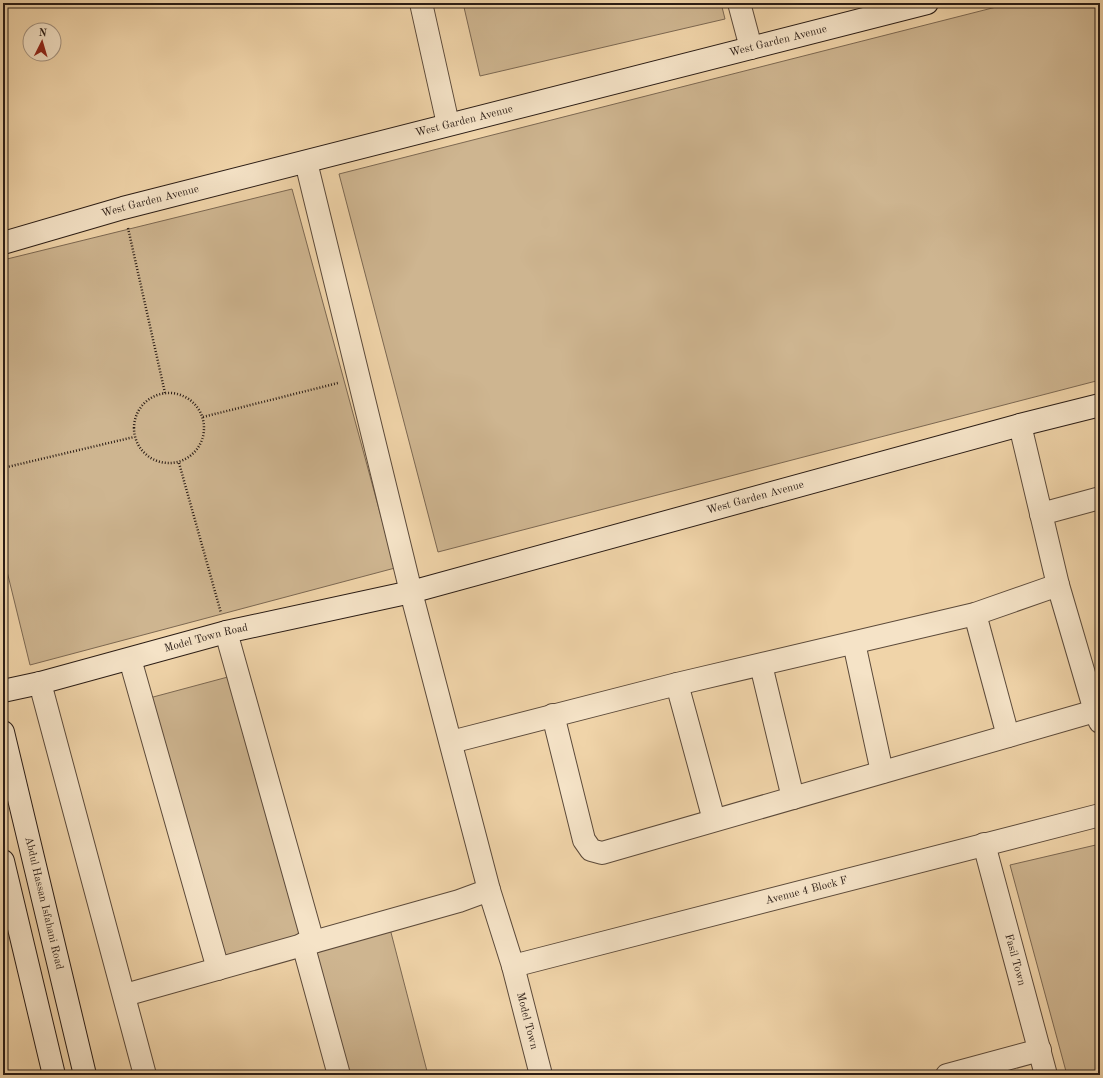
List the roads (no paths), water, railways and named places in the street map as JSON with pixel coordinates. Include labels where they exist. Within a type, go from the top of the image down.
[{"type":"street","points":[[421,3],[448,124]]},
{"type":"street","points":[[739,3],[751,48]]},
{"type":"street","name":"West Garden Avenue","points":[[3,243],[123,208],[927,3]]},
{"type":"street","name":"Model Town","points":[[306,162],[411,592],[489,890],[513,966],[542,1075]]},
{"type":"street","name":"West Garden Avenue","points":[[411,592],[1020,425],[1100,405]]},
{"type":"street","points":[[553,715],[584,840],[591,850],[602,852],[1008,736],[1097,716],[1058,585],[1020,425]]},
{"type":"street","points":[[1041,514],[1100,498]]},
{"type":"street","points":[[451,742],[677,684],[975,614],[1058,585]]},
{"type":"street","name":"Model Town Road","points":[[3,691],[226,632],[411,592]]},
{"type":"street","points":[[975,614],[1008,736]]},
{"type":"street","points":[[226,632],[308,943],[339,1075]]},
{"type":"street","points":[[854,643],[882,772]]},
{"type":"street","points":[[130,658],[218,969]]},
{"type":"street","points":[[761,665],[793,798]]},
{"type":"street","points":[[40,682],[125,995],[145,1075]]},
{"type":"street","points":[[677,684],[714,820]]},
{"type":"street","name":"Abdul Hassan Isfahani Road","points":[[3,732],[84,1075]]},
{"type":"street","name":"Avenue 4 Block F","points":[[513,966],[1100,815]]},
{"type":"street","name":"Fasil Town","points":[[984,844],[1046,1075]]},
{"type":"street","points":[[3,861],[54,1075]]},
{"type":"street","points":[[125,995],[459,901],[489,890]]},
{"type":"street","points":[[947,1075],[1040,1050]]}]
